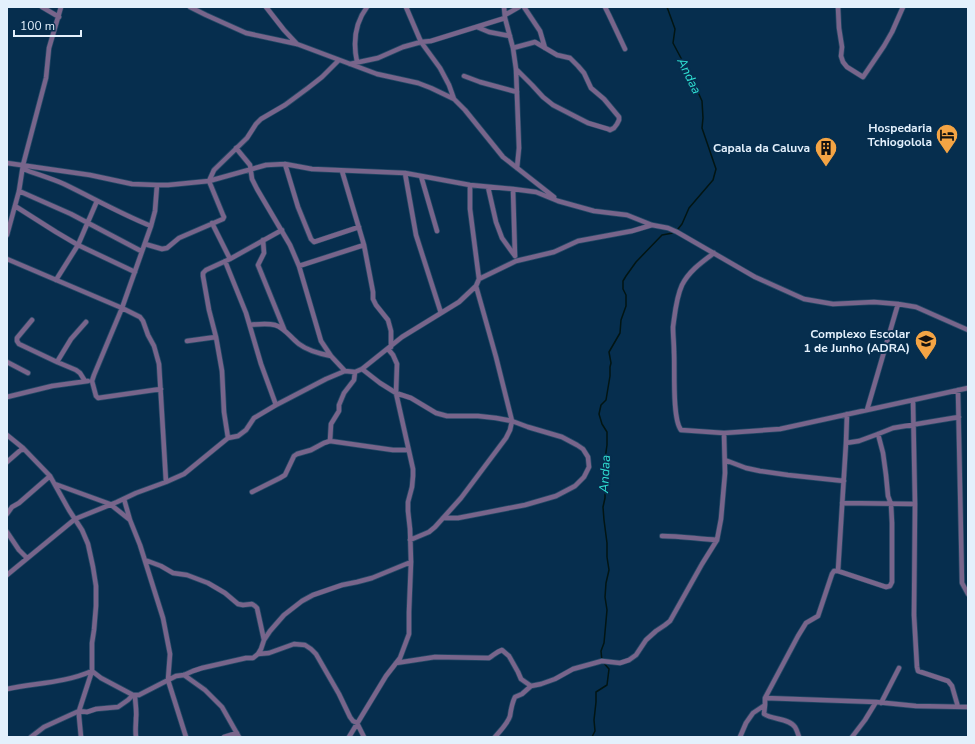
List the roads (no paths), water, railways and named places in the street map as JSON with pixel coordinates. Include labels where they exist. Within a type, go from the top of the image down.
[{"type":"street","points":[[42,7],[59,17]]},
{"type":"street","points":[[7,235],[46,78],[49,48],[62,7]]},
{"type":"street","points":[[190,7],[246,33],[297,44],[377,74],[418,83],[454,99],[465,110],[503,157],[558,201]]},
{"type":"street","points":[[266,7],[297,44]]},
{"type":"street","points":[[357,62],[355,47],[356,31],[367,7]]},
{"type":"street","points":[[406,7],[421,42],[440,68],[449,85],[454,99]]},
{"type":"street","points":[[504,7],[516,69],[519,148],[517,168]]},
{"type":"street","points":[[350,64],[378,58],[403,47],[431,41],[477,27],[505,16],[519,7]]},
{"type":"street","points":[[524,7],[540,31],[545,48]]},
{"type":"street","points":[[604,7],[625,49]]},
{"type":"street","points":[[838,7],[842,47],[841,56],[843,62],[846,67],[863,77],[884,46],[903,7]]},
{"type":"street","points":[[477,27],[489,32],[510,36]]},
{"type":"street","points":[[513,48],[534,42],[557,54],[570,58],[584,73],[591,88],[604,99],[619,117],[619,120],[614,128],[610,130],[588,123],[553,105],[543,97],[516,69]]},
{"type":"street","points":[[208,181],[214,170],[247,138],[261,119],[286,105],[322,77],[339,60]]},
{"type":"street","points":[[464,76],[517,92]]},
{"type":"street","points":[[236,148],[250,165],[252,179],[290,245],[299,266],[321,341],[345,371]]},
{"type":"street","points":[[7,163],[23,167],[90,175],[132,184],[158,185],[208,181],[266,165],[285,164],[312,169],[405,173],[470,185],[536,192],[558,201],[594,211],[626,215],[652,225],[668,228],[755,277],[804,299],[833,304],[874,302],[916,307],[968,330]]},
{"type":"street","points":[[285,164],[298,208],[311,239],[314,242],[359,228]]},
{"type":"street","points":[[23,167],[62,183],[150,226]]},
{"type":"street","points":[[342,171],[364,245],[374,292],[373,298],[376,305],[388,320],[390,331],[390,348],[397,364],[396,393],[414,476],[408,502],[411,562],[409,634],[400,658],[386,676],[349,737]]},
{"type":"street","points":[[405,173],[416,235],[441,313]]},
{"type":"street","points":[[422,176],[437,230]]},
{"type":"street","points":[[144,244],[162,249],[167,248],[179,238],[223,218],[224,217],[208,181]]},
{"type":"street","points":[[158,185],[156,211],[122,308],[92,381],[96,396],[98,398],[161,389]]},
{"type":"street","points":[[7,575],[75,519],[184,474],[228,438],[238,436],[246,430],[254,418],[326,379],[345,371],[355,372],[362,369],[402,337],[459,302],[476,286],[479,279],[470,209],[470,185]]},
{"type":"street","points":[[488,187],[496,222],[502,238],[515,256]]},
{"type":"street","points":[[513,189],[516,261]]},
{"type":"street","points":[[19,191],[71,214],[142,251]]},
{"type":"street","points":[[56,280],[78,245],[97,201]]},
{"type":"street","points":[[15,206],[78,245],[135,272]]},
{"type":"street","points":[[212,223],[228,260],[250,325],[261,364],[276,405]]},
{"type":"street","points":[[479,279],[516,261],[554,252],[578,241],[632,231],[652,225]]},
{"type":"street","points":[[228,438],[224,412],[222,371],[203,273],[206,270],[228,260],[282,230]]},
{"type":"street","points":[[263,240],[264,253],[258,265],[284,329]]},
{"type":"street","points":[[299,266],[364,245]]},
{"type":"street","points":[[714,253],[694,269],[683,284],[678,296],[673,340],[674,389],[678,426],[681,430],[724,432],[780,428],[968,388]]},
{"type":"street","points":[[7,259],[122,308],[140,317],[143,321],[156,350],[159,364],[166,482]]},
{"type":"street","points":[[410,540],[429,532],[443,518],[461,498],[506,438],[510,430],[512,421],[476,286]]},
{"type":"street","points":[[867,410],[898,304]]},
{"type":"street","points":[[32,320],[17,338],[17,341],[21,345],[76,370],[85,381]]},
{"type":"street","points":[[57,362],[86,322]]},
{"type":"street","points":[[250,325],[276,325],[284,329],[300,345],[332,356]]},
{"type":"street","points":[[187,341],[216,337]]},
{"type":"street","points":[[7,362],[28,373]]},
{"type":"street","points":[[362,369],[396,393],[411,398],[436,413],[447,416],[478,416],[512,421],[562,437],[578,445],[583,449],[588,457],[589,467],[584,477],[575,486],[556,496],[525,505],[458,518],[443,518]]},
{"type":"street","points":[[330,441],[331,424],[339,411],[339,405],[344,393],[354,380],[355,372]]},
{"type":"street","points":[[7,397],[52,386],[92,381]]},
{"type":"street","points":[[958,390],[962,583],[968,594]]},
{"type":"street","points":[[913,400],[915,504],[914,600],[917,667],[918,671],[948,681],[952,686],[958,707]]},
{"type":"street","points":[[838,571],[847,414]]},
{"type":"street","points":[[846,442],[859,441],[893,428],[959,417]]},
{"type":"street","points":[[495,737],[510,716],[515,697],[522,694],[530,686],[541,684],[555,679],[574,669],[602,661],[620,662],[629,660],[636,655],[646,640],[670,621],[717,540],[722,519],[725,473],[724,432]]},
{"type":"street","points":[[799,737],[795,727],[791,724],[764,714],[765,698],[806,623],[818,616],[832,574],[834,571],[838,571],[886,587],[890,586],[892,582],[891,504],[888,496],[883,453],[878,434]]},
{"type":"street","points":[[8,438],[23,448],[50,476],[82,530],[88,544],[96,586],[96,606],[92,643],[92,671],[80,711],[81,737]]},
{"type":"street","points":[[252,492],[285,475],[294,456],[297,454],[311,450],[330,441],[393,450],[408,450]]},
{"type":"street","points":[[7,462],[23,448]]},
{"type":"street","points":[[725,460],[746,468],[788,475],[844,481]]},
{"type":"street","points":[[7,514],[50,476]]},
{"type":"street","points":[[55,484],[110,504],[130,520]]},
{"type":"street","points":[[124,499],[163,618],[170,654],[168,680],[186,737]]},
{"type":"street","points":[[842,503],[915,504]]},
{"type":"street","points":[[7,532],[19,550],[27,558]]},
{"type":"street","points":[[662,536],[683,536],[695,539],[717,540]]},
{"type":"street","points":[[145,560],[161,566],[173,573],[187,575],[208,583],[238,604],[255,606],[257,608],[264,640]]},
{"type":"street","points":[[92,671],[101,678],[134,695],[139,695],[176,676],[184,675],[202,668],[246,658],[253,658],[258,654],[270,631],[284,615],[302,601],[313,595],[342,585],[372,578],[411,562]]},
{"type":"street","points":[[258,654],[269,653],[294,644],[305,645],[311,649],[316,654],[339,694],[350,717],[358,723],[364,737]]},
{"type":"street","points":[[396,663],[435,657],[489,658],[497,651],[502,650],[509,656],[521,679],[530,686]]},
{"type":"street","points":[[881,702],[898,668]]},
{"type":"street","points":[[7,689],[59,681],[92,671]]},
{"type":"street","points":[[184,675],[204,690],[222,707],[238,735],[224,737]]},
{"type":"street","points":[[31,737],[44,727],[80,711],[87,712],[96,709],[118,707],[134,695]]},
{"type":"street","points":[[134,695],[136,737]]},
{"type":"street","points":[[765,698],[881,702],[916,706],[968,707]]},
{"type":"street","points":[[852,737],[866,720],[876,702]]},
{"type":"street","points":[[740,737],[746,723],[753,713],[765,705]]},
{"type":"waterway","name":"Andaa","points":[[667,7],[675,29],[673,43],[682,60],[686,73],[693,81],[702,101],[702,128],[716,169],[713,180],[689,208],[682,224],[678,229]]},
{"type":"waterway","name":"Andaa","points":[[592,737],[595,731],[594,720],[596,692],[607,685],[609,669],[602,661],[601,651],[604,643],[607,610],[605,597],[609,570],[603,507],[605,498],[607,432],[602,424],[599,414],[601,405],[606,400],[610,376],[611,363],[609,352],[620,333],[621,320],[626,306],[626,295],[623,289],[623,281],[636,262],[662,235],[673,233]]},
{"type":"place","name":"Hospedaria Tchiogolola","points":[[947,154]]},
{"type":"place","name":"Capala da Caluva","points":[[826,168]]},
{"type":"place","name":"Complexo Escolar 1 de Junho (ADRA)","points":[[926,360]]}]
